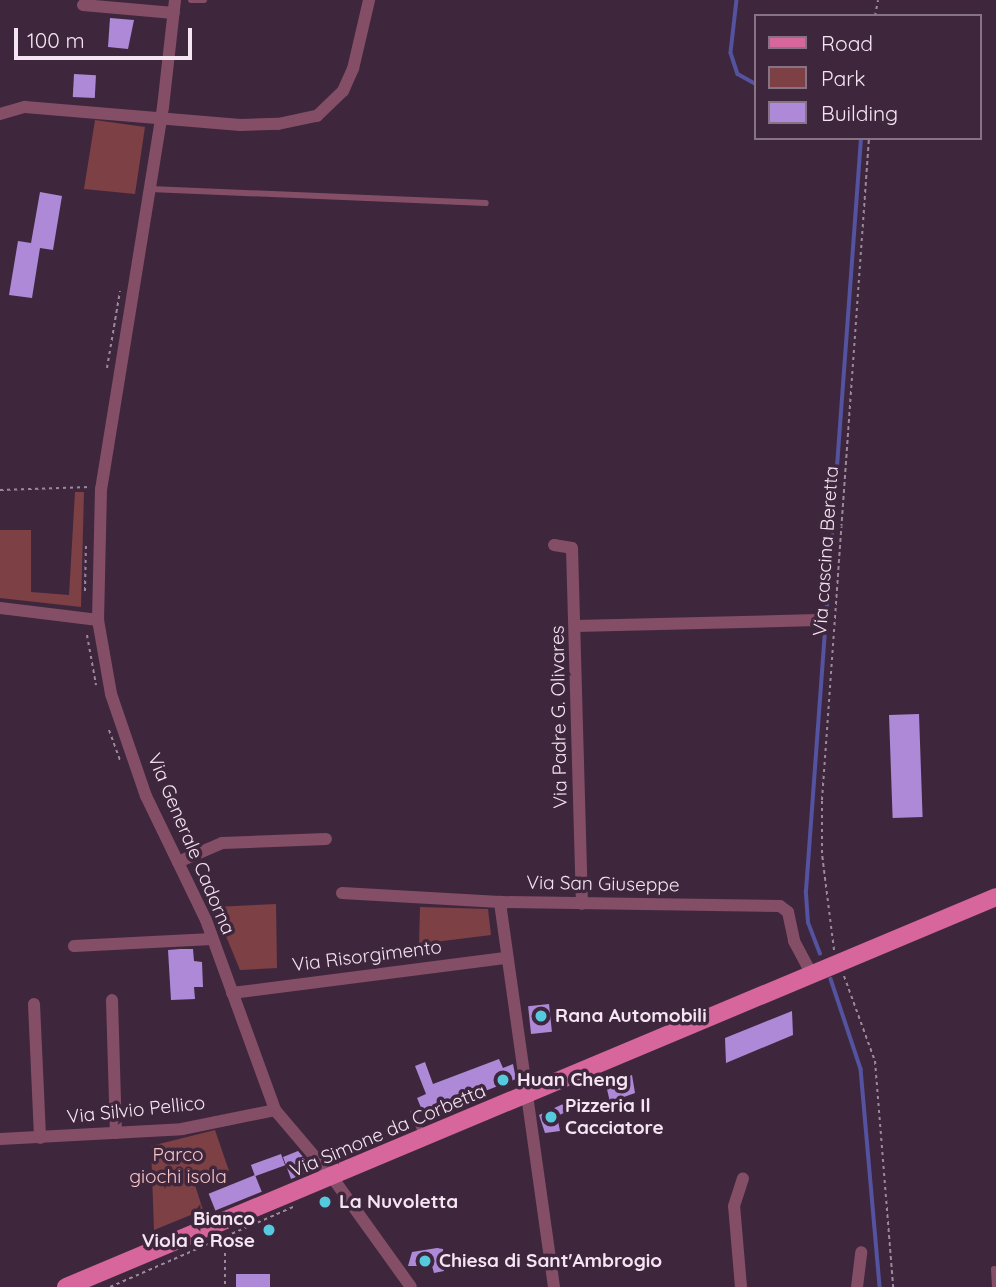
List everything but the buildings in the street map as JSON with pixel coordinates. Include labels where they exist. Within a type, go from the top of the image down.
[{"type":"main road","name":"Via Simone da Corbetta","points":[[66,1287],[291,1195],[996,897]]},
{"type":"street","points":[[0,114],[25,107],[253,125],[317,116],[343,91],[353,69],[369,0]]},
{"type":"street","points":[[83,5],[175,7]]},
{"type":"street","name":"Via Generale Cadorna","points":[[175,7],[150,189],[101,489],[92,620],[111,694],[146,796],[212,939],[275,1110],[332,1177],[411,1287]]},
{"type":"street","name":"Via Padre G. Olivares","points":[[554,545],[572,548],[582,904]]},
{"type":"street","points":[[0,608],[92,620]]},
{"type":"street","points":[[576,626],[817,620]]},
{"type":"street","points":[[178,862],[222,843],[326,839]]},
{"type":"street","points":[[342,893],[500,902]]},
{"type":"street","name":"Via San Giuseppe","points":[[554,1287],[500,902],[784,908],[811,975]]},
{"type":"street","points":[[74,946],[212,939]]},
{"type":"street","name":"Via Risorgimento","points":[[232,993],[507,958]]},
{"type":"street","points":[[112,1000],[116,1133]]},
{"type":"street","points":[[34,1004],[40,1138]]},
{"type":"street","name":"Via Silvio Pellico","points":[[0,1139],[182,1129],[275,1110]]},
{"type":"street","points":[[741,1287],[734,1206],[743,1178]]},
{"type":"street","points":[[857,1287],[861,1252]]},
{"type":"lane","points":[[191,0],[204,0]]},
{"type":"lane","points":[[150,189],[486,203]]},
{"type":"lane","points":[[413,1113],[424,1138]]},
{"type":"lane","points":[[994,1269],[995,1287]]},
{"type":"path","name":"Via cascina Beretta","points":[[835,965],[822,853],[822,800],[869,140]]},
{"type":"path","points":[[106,379],[121,286]]},
{"type":"path","points":[[0,490],[93,487],[90,500]]},
{"type":"path","points":[[85,595],[87,536]]},
{"type":"path","points":[[92,620],[98,694]]},
{"type":"path","points":[[109,728],[121,763]]},
{"type":"path","points":[[835,965],[847,984],[875,1061],[893,1287]]},
{"type":"path","points":[[110,1287],[293,1210],[291,1195]]},
{"type":"path","points":[[225,1239],[225,1287]]},
{"type":"green space","points":[[95,120],[145,127],[135,194],[84,189],[83,195]]},
{"type":"green space","points":[[75,492],[84,492],[81,607],[0,598],[0,530],[31,530],[31,592],[69,595]]},
{"type":"green space","points":[[276,904],[277,968],[240,970],[214,907]]},
{"type":"green space","points":[[420,907],[488,909],[491,935],[419,944]]},
{"type":"green space","name":"Parco giochi isola","points":[[215,1130],[229,1171],[195,1185],[203,1210],[154,1230],[151,1146]]},
{"type":"waterway","points":[[737,0],[731,53],[738,74],[754,83]]},
{"type":"waterway","points":[[820,954],[808,923],[806,891],[861,140]]},
{"type":"waterway","points":[[831,979],[861,1069],[880,1287]]},
{"type":"place","name":"Rana Automobili","points":[[541,1016]]},
{"type":"place","name":"Huan Cheng","points":[[503,1080]]},
{"type":"place","name":"Pizzeria Il Cacciatore","points":[[551,1117]]},
{"type":"place","name":"La Nuvoletta","points":[[325,1202]]},
{"type":"place","name":"Bianco Viola e Rose","points":[[269,1230]]},
{"type":"place","name":"Chiesa di Sant'Ambrogio","points":[[425,1261]]}]
